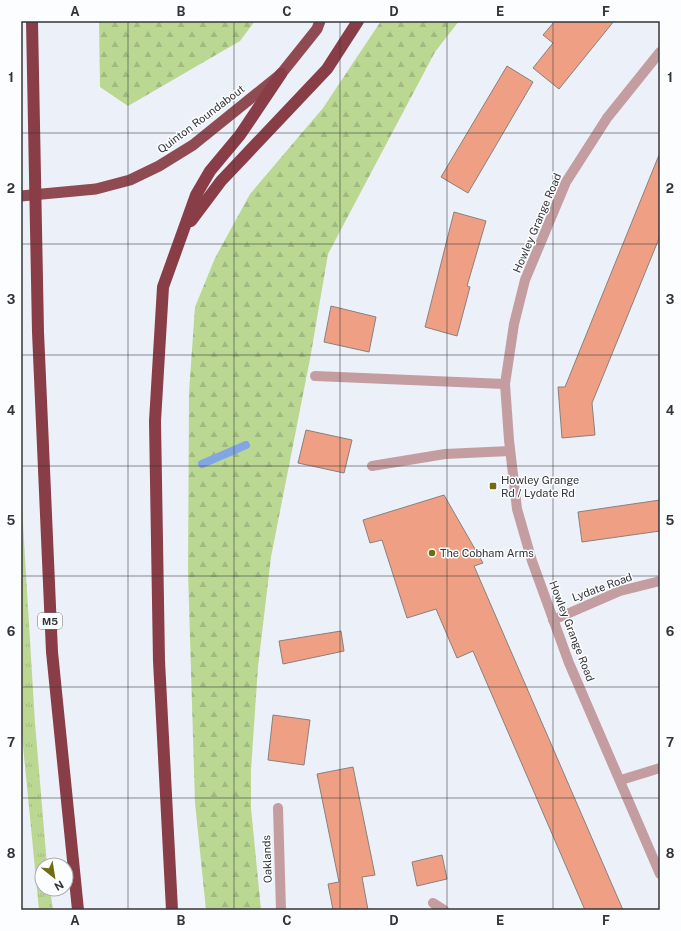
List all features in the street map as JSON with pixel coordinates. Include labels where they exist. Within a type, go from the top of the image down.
[{"type":"highway","name":"M5","points":[[32,21],[38,332],[52,652],[78,910]]},
{"type":"highway","name":"Quinton Roundabout","points":[[21,196],[96,189],[130,180],[159,166],[193,145],[281,74],[317,29],[320,21]]},
{"type":"highway","points":[[184,230],[221,181],[327,70],[358,21]]},
{"type":"highway","points":[[172,910],[159,661],[155,421],[163,287],[196,195],[210,171],[240,135],[281,74]]},
{"type":"street","name":"Howley Grange Road","points":[[660,52],[607,118],[566,182],[525,280],[514,324],[505,384],[510,451],[517,509],[532,561],[569,663],[621,780],[660,874]]},
{"type":"street","points":[[315,376],[505,384]]},
{"type":"street","points":[[372,466],[445,454],[510,451]]},
{"type":"street","name":"Lydate Road","points":[[553,620],[620,591],[660,581]]},
{"type":"street","points":[[621,780],[660,768]]},
{"type":"street","name":"Oaklands","points":[[278,808],[281,910]]},
{"type":"street","points":[[433,903],[444,910]]},
{"type":"green space","points":[[99,21],[255,21],[240,41],[128,106],[100,87]]},
{"type":"green space","points":[[381,21],[459,21],[435,52],[328,254],[310,359],[271,557],[258,667],[251,770],[251,808],[261,910],[206,910],[195,803],[188,572],[189,392],[195,307],[215,258],[250,194],[323,108]]},
{"type":"green space","points":[[21,491],[35,723],[46,857],[34,857],[34,859],[21,725]]},
{"type":"green space","points":[[38,897],[51,897],[53,910],[39,910]]},
{"type":"building","points":[[555,21],[614,21],[559,89],[533,68],[553,43],[543,35]]},
{"type":"building","points":[[507,66],[533,82],[468,193],[441,177]]},
{"type":"building","points":[[659,155],[660,236],[592,403],[595,435],[562,438],[558,387],[565,387]]},
{"type":"building","points":[[454,212],[486,221],[467,286],[470,287],[457,336],[425,327]]},
{"type":"building","points":[[331,306],[376,317],[369,352],[324,342]]},
{"type":"building","points":[[306,430],[352,440],[344,473],[298,463]]},
{"type":"building","points":[[444,495],[483,563],[474,566],[623,910],[585,910],[473,651],[457,658],[436,609],[407,618],[382,540],[370,543],[363,520]]},
{"type":"building","points":[[660,500],[660,531],[582,542],[578,512]]},
{"type":"building","points":[[341,631],[344,651],[283,664],[279,641]]},
{"type":"building","points":[[273,715],[310,720],[304,765],[268,760]]},
{"type":"building","points":[[353,767],[375,875],[362,877],[368,910],[333,910],[328,884],[339,882],[317,774]]},
{"type":"building","points":[[442,855],[447,879],[417,886],[412,862]]},
{"type":"waterway","points":[[202,464],[246,445]]},
{"type":"place","name":"Howley Grange Rd / Lydate Rd","points":[[493,486]]},
{"type":"place","name":"The Cobham Arms","points":[[432,553]]}]
